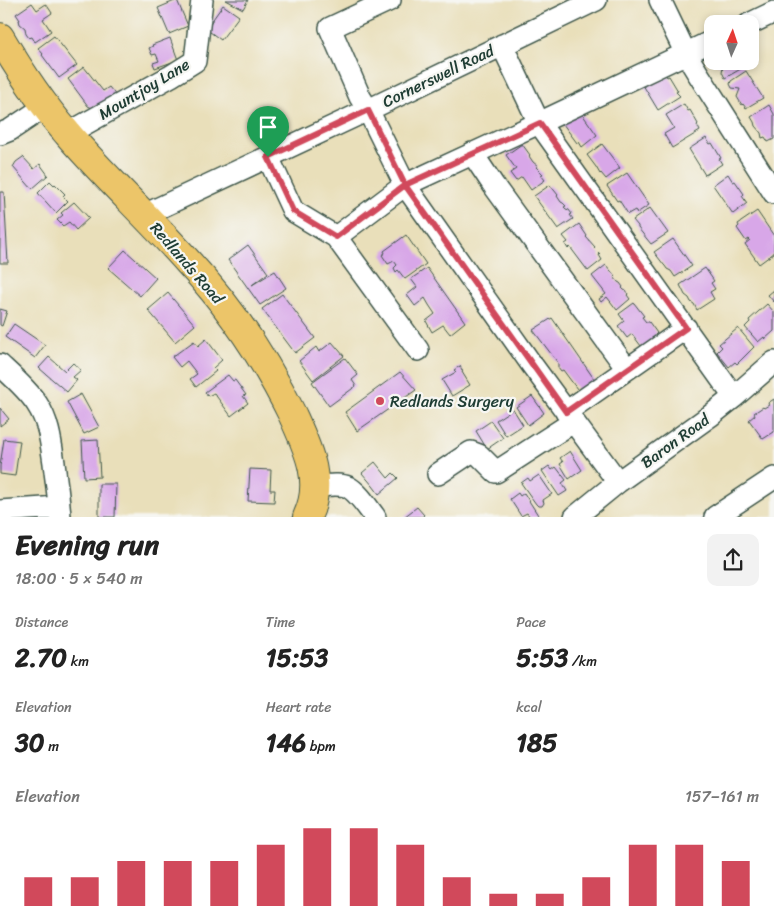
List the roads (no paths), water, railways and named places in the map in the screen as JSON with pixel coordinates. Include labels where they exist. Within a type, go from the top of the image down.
[{"type":"main road","name":"Redlands Road","points":[[0,37],[26,80],[67,134],[212,288],[247,336],[286,403],[305,442],[315,486],[311,510],[307,517]]},
{"type":"street","name":"Mountjoy Lane","points":[[67,134],[171,76],[195,60],[202,0]]},
{"type":"street","points":[[390,0],[330,28],[360,97],[405,185],[618,482]]},
{"type":"street","name":"Cornerswell Road","points":[[144,215],[596,0]]},
{"type":"street","points":[[660,0],[686,54],[774,193]]},
{"type":"street","points":[[759,19],[774,12]]},
{"type":"street","points":[[502,45],[540,123],[734,396]]},
{"type":"street","points":[[336,237],[405,185],[704,45]]},
{"type":"street","points":[[0,134],[10,130],[46,106]]},
{"type":"street","points":[[472,153],[627,369]]},
{"type":"street","points":[[268,157],[293,211],[336,237],[418,350]]},
{"type":"street","points":[[438,474],[471,452],[479,454],[496,472],[570,417],[627,369],[686,328]]},
{"type":"street","name":"Baron Road","points":[[575,517],[618,482],[710,416],[774,362]]},
{"type":"street","points":[[0,366],[27,391],[44,417],[49,432],[59,512],[0,511]]},
{"type":"street","points":[[715,517],[774,478]]},
{"type":"street","points":[[315,486],[348,487],[375,517]]},
{"type":"place","name":"Redlands Surgery","points":[[380,401]]}]
